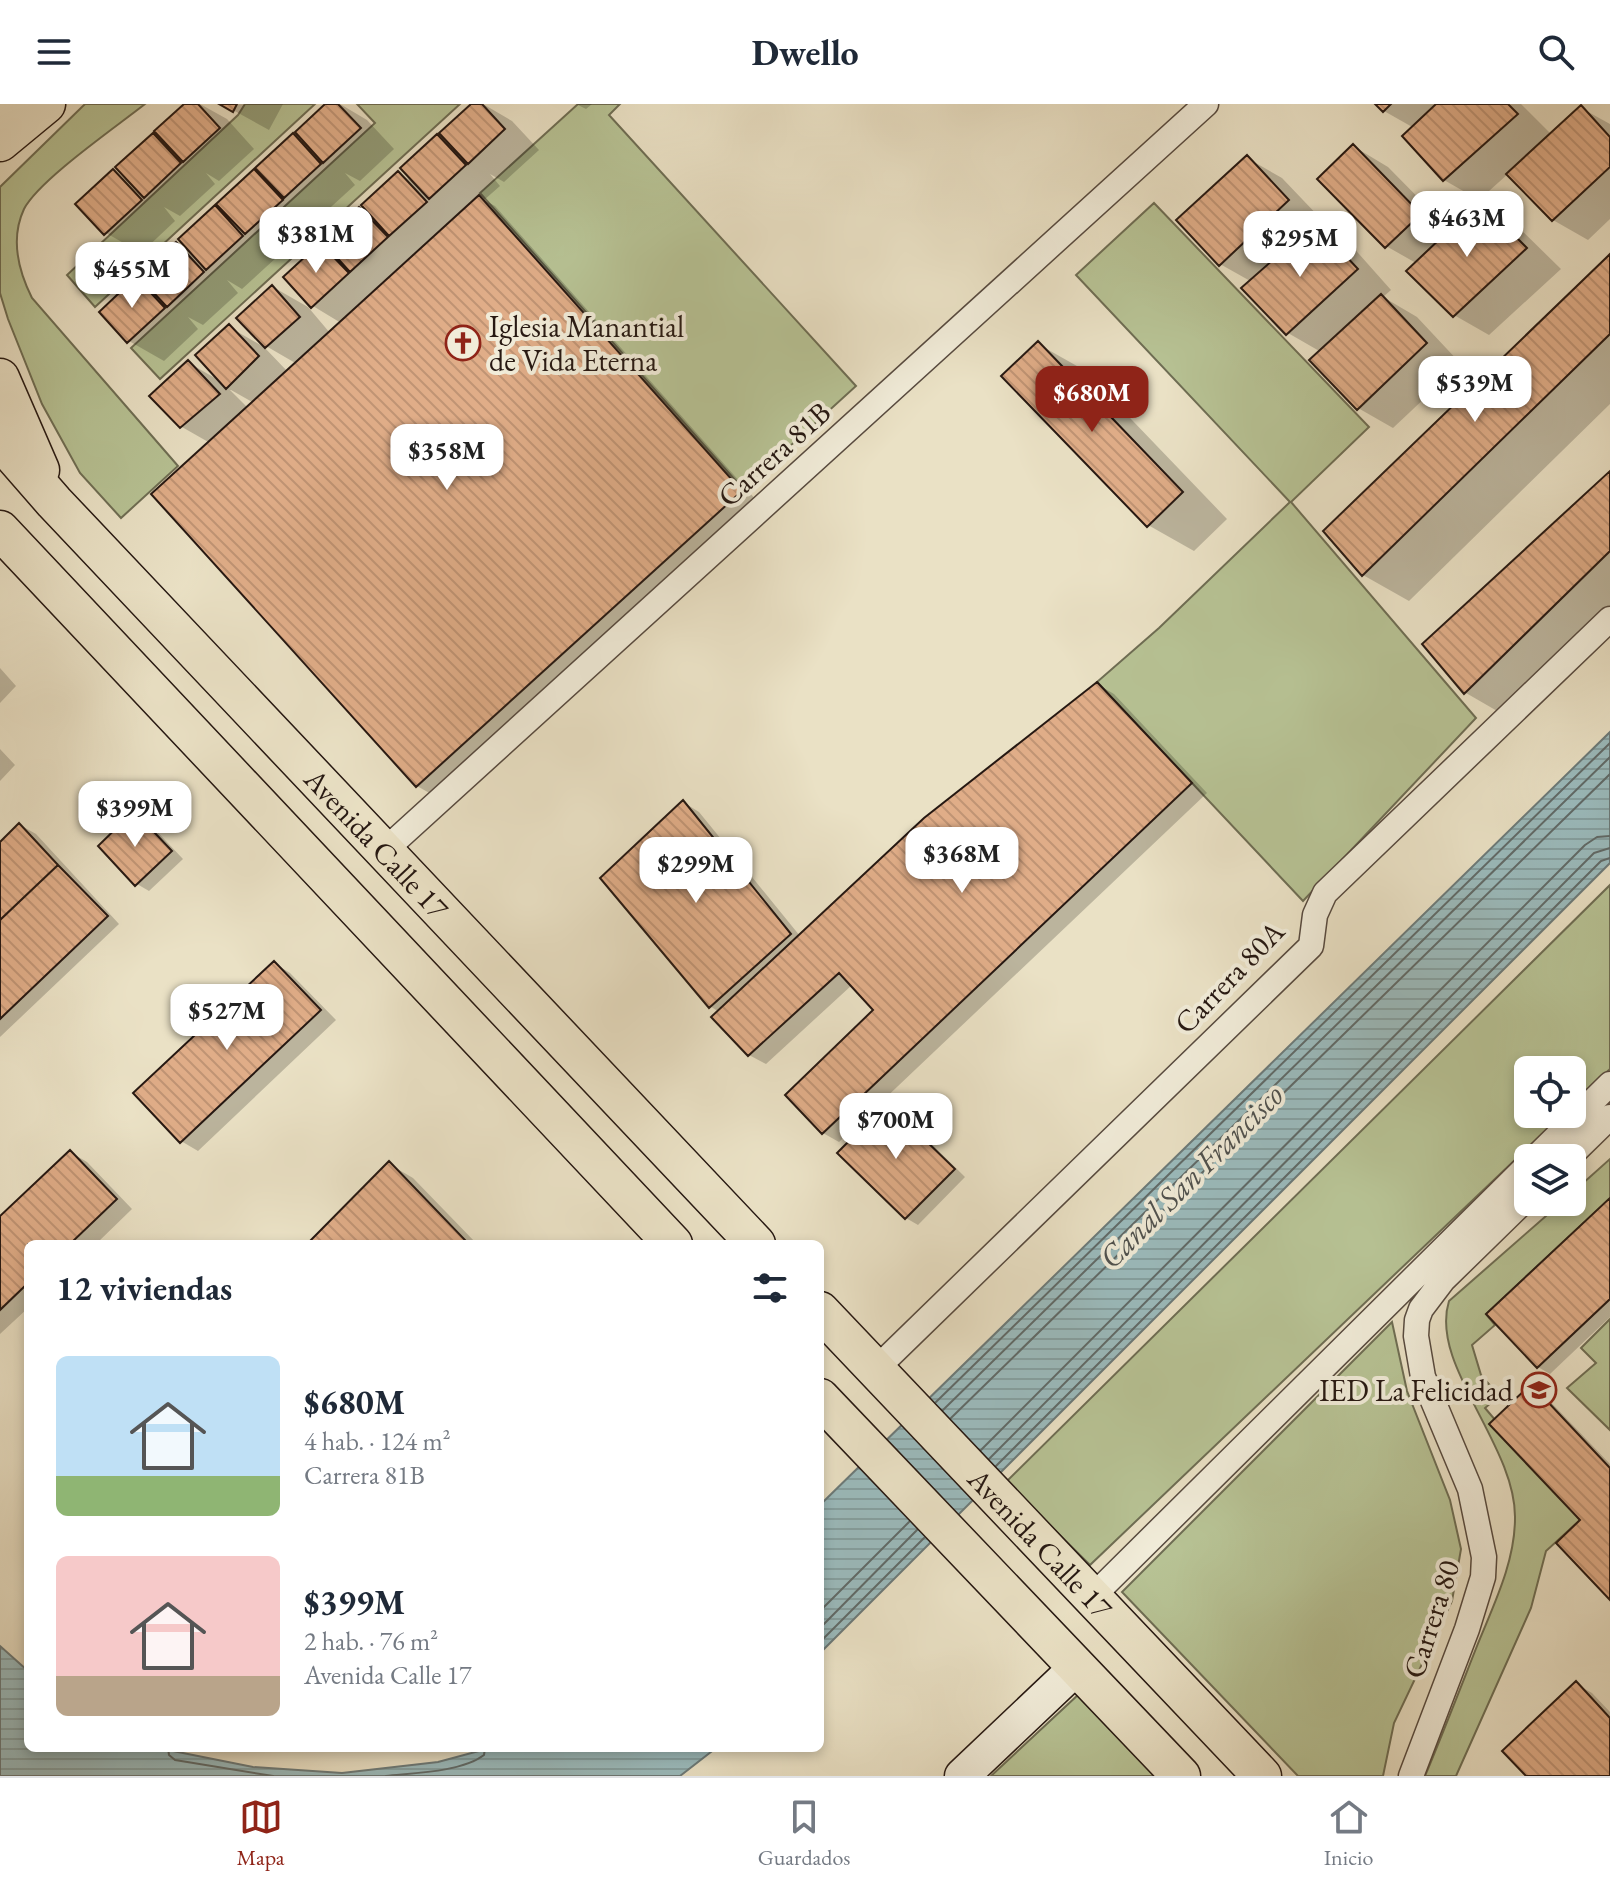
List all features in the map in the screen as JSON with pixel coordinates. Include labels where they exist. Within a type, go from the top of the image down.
[{"type":"main road","points":[[0,142],[46,104]]},
{"type":"main road","points":[[0,378],[54,502]]},
{"type":"main road","name":"Avenida Calle 17","points":[[0,440],[54,502],[752,1240]]},
{"type":"main road","name":"Avenida Calle 17","points":[[0,530],[669,1240]]},
{"type":"main road","name":"Avenida Calle 17","points":[[824,1315],[1262,1776]]},
{"type":"main road","name":"Avenida Calle 17","points":[[824,1402],[1181,1776]]},
{"type":"street","name":"Carrera 81B","points":[[384,851],[1206,104]]},
{"type":"street","name":"Carrera 80A","points":[[885,1380],[1311,946],[1315,915],[1325,893],[1610,619]]},
{"type":"street","points":[[1549,1144],[1610,1084]]},
{"type":"street","points":[[1582,1144],[1610,1117]]},
{"type":"street","points":[[1092,1597],[1514,1179]]},
{"type":"street","name":"Carrera 80","points":[[1411,1776],[1467,1629],[1483,1577],[1484,1557],[1470,1489],[1423,1377],[1416,1336],[1417,1320],[1437,1286],[1514,1211]]},
{"type":"street","points":[[962,1776],[1077,1667]]},
{"type":"green space","points":[[85,104],[145,104],[61,169],[32,197],[20,220],[17,243],[23,276],[32,298],[178,466],[121,518],[80,473],[42,404],[0,293],[0,187]]},
{"type":"green space","points":[[245,104],[315,104],[95,307],[67,275],[238,115]]},
{"type":"green space","points":[[357,104],[460,104],[160,379],[131,348],[375,123]]},
{"type":"green space","points":[[578,104],[620,104],[609,115],[856,386],[743,489],[480,193]]},
{"type":"green space","points":[[1154,203],[1369,427],[1291,502],[1476,718],[1303,901],[1097,682],[1159,628],[1290,502],[1076,275]]},
{"type":"green space","points":[[1610,885],[1610,1069],[1586,1092],[1586,1056],[1514,1056],[1514,1128],[1548,1128],[1532,1144],[1514,1144],[1514,1161],[1090,1565],[1006,1482]]},
{"type":"green space","points":[[1610,1159],[1610,1198],[1486,1314],[1495,1325],[1472,1345],[1481,1375],[1499,1396],[1485,1408],[1580,1520],[1546,1551],[1531,1608],[1456,1776],[1425,1776],[1502,1584],[1511,1551],[1515,1518],[1512,1490],[1502,1462],[1451,1352],[1446,1326],[1449,1301],[1546,1216],[1586,1216],[1586,1180]]},
{"type":"green space","points":[[1610,1319],[1610,1430],[1567,1388],[1596,1363],[1581,1348]]},
{"type":"green space","points":[[1392,1322],[1407,1391],[1450,1500],[1461,1549],[1452,1601],[1394,1723],[1383,1776],[1298,1776],[1122,1592]]},
{"type":"green space","points":[[1079,1694],[1155,1776],[991,1776]]},
{"type":"water","name":"Canal San Francisco","points":[[1610,732],[1610,863],[824,1649],[824,1501]]},
{"type":"water","points":[[0,1646],[24,1667],[24,1752],[178,1752],[253,1767],[342,1773],[438,1762],[475,1752],[711,1752],[680,1776],[0,1776]]},
{"type":"building","points":[[184,104],[198,104],[220,128],[183,162],[154,131]]},
{"type":"building","points":[[219,104],[237,104],[233,112]]},
{"type":"building","points":[[325,104],[338,104],[361,128],[323,163],[295,132]]},
{"type":"building","points":[[471,104],[482,104],[505,129],[468,164],[439,133]]},
{"type":"building","points":[[1375,104],[1391,104],[1383,112]]},
{"type":"building","points":[[1436,104],[1508,104],[1518,114],[1443,181],[1402,136]]},
{"type":"building","points":[[1581,105],[1610,137],[1610,167],[1552,221],[1506,174]]},
{"type":"building","points":[[153,133],[181,163],[144,198],[115,167]]},
{"type":"building","points":[[293,133],[321,164],[284,198],[255,168]]},
{"type":"building","points":[[437,134],[466,165],[429,199],[400,168]]},
{"type":"building","points":[[1353,144],[1421,214],[1385,248],[1317,179]]},
{"type":"building","points":[[1247,155],[1289,200],[1219,266],[1176,220]]},
{"type":"building","points":[[113,169],[142,200],[104,235],[75,204]]},
{"type":"building","points":[[254,169],[283,200],[245,234],[216,204]]},
{"type":"building","points":[[398,171],[427,202],[389,236],[361,205]]},
{"type":"building","name":"Iglesia Manantial de Vida Eterna","points":[[479,195],[742,491],[416,787],[151,494]]},
{"type":"building","points":[[1480,201],[1527,248],[1453,317],[1406,271]]},
{"type":"building","points":[[215,205],[243,236],[206,270],[178,239]]},
{"type":"building","points":[[359,207],[388,237],[350,272],[322,241]]},
{"type":"building","points":[[1315,223],[1358,269],[1286,335],[1241,288]]},
{"type":"building","points":[[176,242],[204,272],[167,307],[138,276]]},
{"type":"building","points":[[320,243],[349,273],[311,308],[283,277]]},
{"type":"building","points":[[1610,254],[1610,334],[1362,576],[1323,531]]},
{"type":"building","points":[[136,277],[165,308],[127,343],[99,312]]},
{"type":"building","points":[[272,285],[300,317],[265,348],[236,318]]},
{"type":"building","points":[[1381,294],[1427,343],[1357,410],[1309,360]]},
{"type":"building","points":[[229,324],[259,356],[226,389],[195,355]]},
{"type":"building","points":[[1038,341],[1183,492],[1147,527],[1001,376]]},
{"type":"building","points":[[188,360],[220,394],[180,428],[149,396]]},
{"type":"building","points":[[1610,471],[1610,551],[1464,694],[1422,644]]},
{"type":"building","points":[[1097,682],[1192,783],[822,1134],[785,1095],[873,1010],[839,973],[748,1056],[711,1017],[924,818]]},
{"type":"building","points":[[683,800],[791,934],[709,1008],[600,878]]},
{"type":"building","points":[[134,811],[172,851],[135,886],[98,846]]},
{"type":"building","points":[[19,823],[58,865],[0,920],[0,842]]},
{"type":"building","points":[[58,865],[108,916],[0,1019],[0,920]]},
{"type":"building","points":[[274,961],[321,1010],[180,1143],[133,1093]]},
{"type":"building","points":[[887,1103],[955,1169],[905,1219],[837,1153]]},
{"type":"building","points":[[70,1150],[117,1199],[74,1240],[24,1240],[24,1287],[0,1310],[0,1216]]},
{"type":"building","points":[[389,1161],[465,1240],[311,1240]]},
{"type":"building","points":[[1610,1198],[1610,1299],[1537,1368],[1486,1314]]},
{"type":"building","points":[[1531,1384],[1610,1468],[1610,1600],[1556,1543],[1580,1520],[1489,1424]]},
{"type":"building","points":[[1576,1681],[1610,1718],[1610,1776],[1526,1776],[1502,1751]]},
{"type":"place","name":"Iglesia Manantial de Vida Eterna","points":[[463,343]]},
{"type":"place","name":"IED La Felicidad","points":[[1539,1390]]}]
